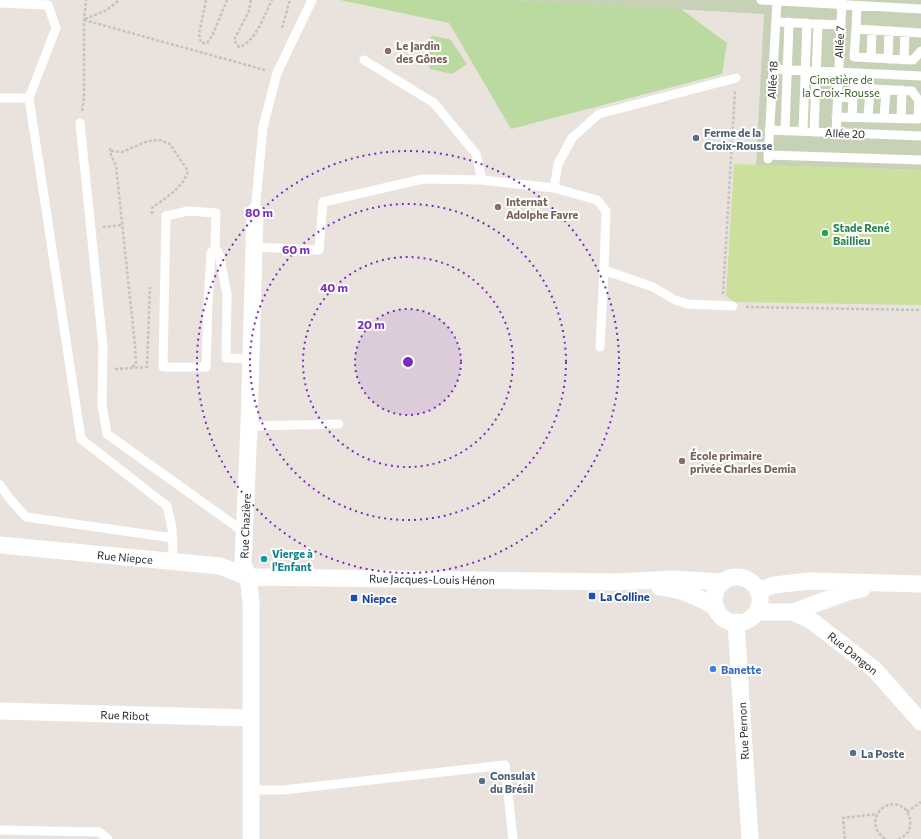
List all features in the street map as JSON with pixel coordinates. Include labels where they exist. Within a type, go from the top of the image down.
[{"type":"street","name":"Rue Chazière","points":[[251,839],[251,602],[248,577],[243,562],[249,426],[255,212]]},
{"type":"street","name":"Rue Niepce","points":[[0,545],[220,566],[248,577]]},
{"type":"street","name":"Rue Jacques-Louis Hénon","points":[[248,577],[616,582],[673,579],[722,582],[730,578],[737,577],[743,578],[755,585],[758,591]]},
{"type":"street","points":[[736,622],[748,620],[756,612],[759,605],[760,598],[758,591],[774,585],[810,581],[921,584]]},
{"type":"street","name":"Rue Jacques-Louis Hénon","points":[[616,582],[674,588],[699,597],[716,607],[724,618],[729,621],[736,622]]},
{"type":"street","points":[[716,607],[715,594],[722,582]]},
{"type":"street","points":[[756,612],[793,612],[848,592],[890,584]]},
{"type":"street","name":"Rue Dangon","points":[[793,612],[812,621],[874,669],[921,722]]},
{"type":"street","name":"Rue Pernon","points":[[736,622],[750,839]]},
{"type":"street","name":"Rue Ribot","points":[[0,711],[250,718]]},
{"type":"lane","points":[[255,212],[263,127],[277,73],[312,0]]},
{"type":"lane","points":[[761,0],[842,2],[857,6],[904,4],[920,6]]},
{"type":"lane","name":"Allée 18","points":[[777,1],[768,157],[921,160]]},
{"type":"lane","name":"Allée 7","points":[[836,133],[842,2]]},
{"type":"lane","points":[[0,4],[48,5],[56,28],[29,98],[81,439],[167,506],[173,538],[171,561]]},
{"type":"lane","points":[[857,6],[854,57],[913,60],[921,51]]},
{"type":"lane","points":[[776,22],[840,25]]},
{"type":"lane","points":[[785,131],[789,22]]},
{"type":"lane","points":[[803,131],[807,23]]},
{"type":"lane","points":[[814,132],[818,24]]},
{"type":"lane","points":[[856,29],[921,33]]},
{"type":"lane","points":[[871,58],[872,30]]},
{"type":"lane","points":[[888,59],[889,31]]},
{"type":"lane","points":[[904,60],[905,32]]},
{"type":"lane","points":[[364,60],[434,103],[476,154],[482,180]]},
{"type":"lane","points":[[772,69],[921,76]]},
{"type":"lane","points":[[554,188],[558,164],[572,138],[599,114],[736,78]]},
{"type":"lane","points":[[836,117],[918,119],[919,101],[912,91],[854,88],[852,117]]},
{"type":"lane","points":[[868,118],[870,89]]},
{"type":"lane","points":[[884,118],[886,90]]},
{"type":"lane","points":[[901,118],[902,90]]},
{"type":"lane","points":[[837,97],[853,98]]},
{"type":"lane","points":[[0,98],[29,98]]},
{"type":"lane","points":[[80,123],[103,347],[102,405],[107,434],[244,532]]},
{"type":"lane","name":"Allée 20","points":[[769,130],[921,136]]},
{"type":"lane","points":[[254,247],[319,250],[323,202],[423,179],[482,180],[554,188],[597,200],[606,211],[600,347]]},
{"type":"lane","points":[[215,248],[211,253],[206,367],[164,367],[166,216],[188,211],[216,213],[215,248],[220,254],[227,294],[226,358],[251,359]]},
{"type":"lane","points":[[604,270],[653,287],[675,300],[688,304],[733,306]]},
{"type":"lane","points":[[249,426],[339,424]]},
{"type":"lane","points":[[0,485],[26,517],[173,538]]},
{"type":"lane","points":[[250,790],[283,790],[505,765],[513,839]]},
{"type":"lane","points":[[0,830],[99,832],[108,839]]},
{"type":"path","points":[[80,123],[84,98],[84,20],[86,0]]},
{"type":"path","points":[[84,20],[107,10],[119,0]]},
{"type":"path","points":[[206,0],[199,34],[201,43],[206,43],[212,36],[227,0]]},
{"type":"path","points":[[251,0],[249,11],[234,40],[238,47],[246,45],[256,33],[272,0]]},
{"type":"path","points":[[84,20],[277,73]]},
{"type":"path","points":[[722,306],[736,78]]},
{"type":"path","points":[[132,367],[136,364],[135,345],[116,166],[111,155],[111,149],[122,152],[148,141],[160,140],[170,144],[188,171]]},
{"type":"path","points":[[91,229],[122,225]]},
{"type":"path","points":[[733,306],[921,310]]},
{"type":"path","points":[[118,368],[147,367]]},
{"type":"path","points":[[907,812],[921,802]]},
{"type":"path","points":[[845,839],[844,818],[877,814],[886,806],[892,805],[903,808],[910,818],[910,829],[907,834],[899,839]]},
{"type":"path","points":[[877,814],[875,825],[877,831],[883,838]]},
{"type":"green space","points":[[340,0],[512,0],[681,9],[727,43],[722,74],[511,129],[449,23]]},
{"type":"green space","name":"Cimetière de la Croix-Rousse","points":[[512,0],[921,0],[921,170],[756,165],[764,14]]},
{"type":"green space","points":[[431,36],[450,39],[467,64],[452,74],[430,69],[427,56]]},
{"type":"green space","name":"Stade René Baillieu","points":[[734,164],[921,170],[921,305],[734,302],[726,296]]},
{"type":"place","name":"Le Jardin des Gônes","points":[[388,51]]},
{"type":"place","name":"Ferme de la Croix-Rousse","points":[[696,138]]},
{"type":"place","name":"Internat Adolphe Favre","points":[[498,207]]},
{"type":"place","name":"Stade René Baillieu","points":[[825,233]]},
{"type":"place","name":"École primaire privée Charles Demia","points":[[682,461]]},
{"type":"place","name":"Vierge à l'Enfant","points":[[264,559]]},
{"type":"place","name":"La Colline","points":[[592,596]]},
{"type":"place","name":"Niepce","points":[[354,598]]},
{"type":"place","name":"Banette","points":[[713,669]]},
{"type":"place","name":"La Poste","points":[[853,753]]},
{"type":"place","name":"Consulat du Brésil","points":[[482,781]]}]
